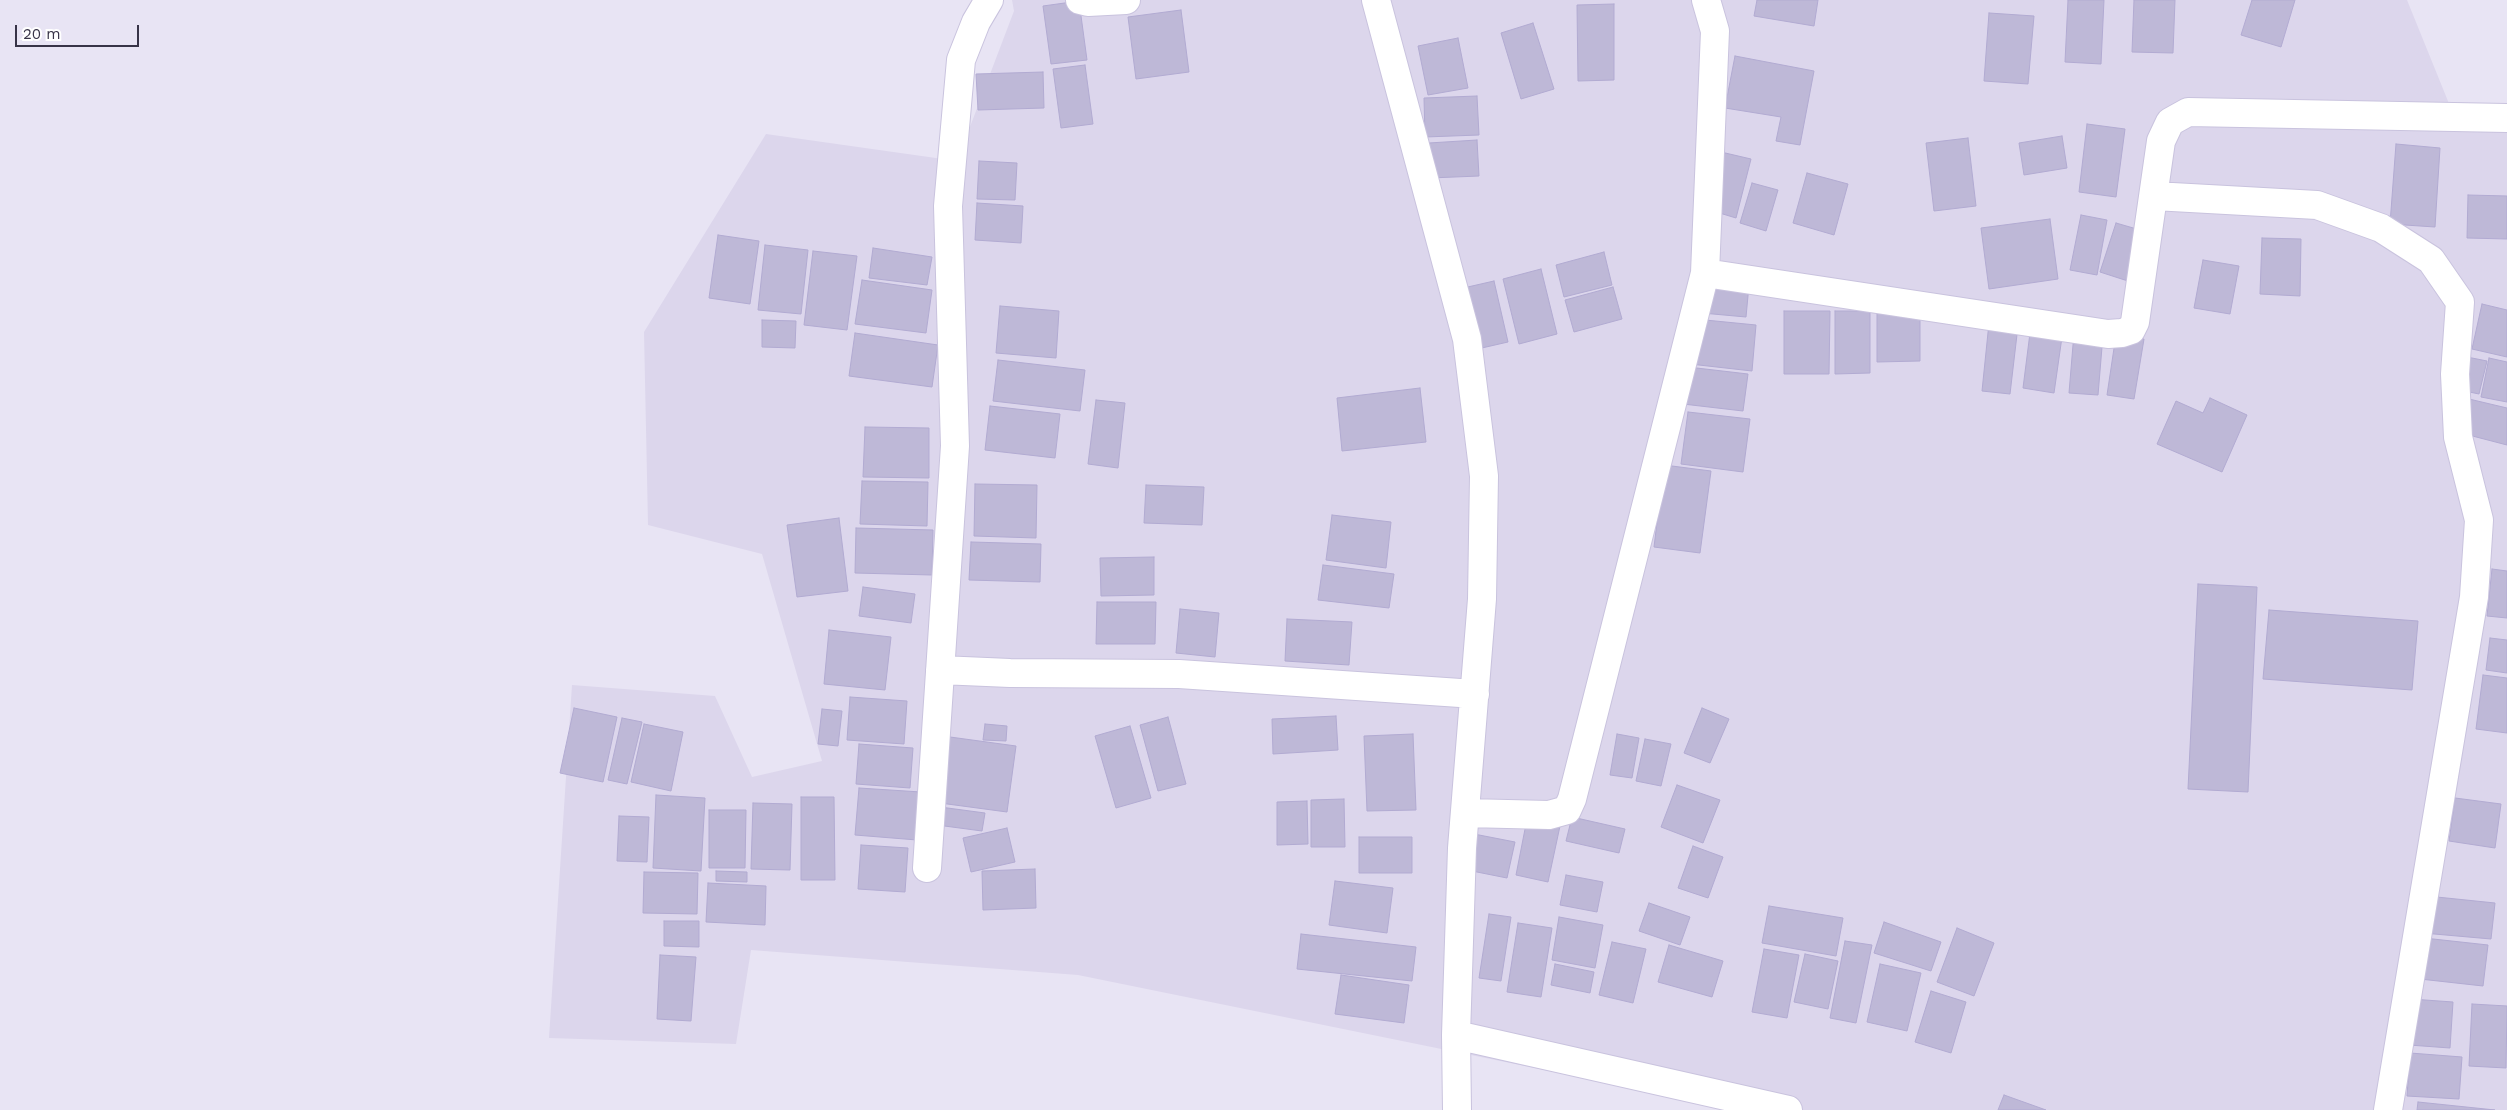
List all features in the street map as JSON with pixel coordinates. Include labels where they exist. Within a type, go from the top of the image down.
[{"type":"street","points":[[927,868],[956,446],[948,206],[961,60],[976,22],[989,0]]},
{"type":"street","points":[[1080,0],[1088,2],[1126,0]]},
{"type":"street","points":[[1376,0],[1467,339],[1484,476],[1482,599],[1462,848],[1456,1035],[1457,1110]]},
{"type":"street","points":[[1466,813],[1550,815],[1567,810],[1572,799],[1705,274],[1715,30],[1706,0]]},
{"type":"street","points":[[1705,274],[2108,334],[2122,333],[2131,330],[2136,322],[2161,141],[2170,122],[2188,112],[2507,118]]},
{"type":"street","points":[[2154,196],[2317,205],[2381,228],[2431,260],[2460,302],[2455,374],[2458,437],[2479,520],[2474,598],[2388,1110]]},
{"type":"street","points":[[940,670],[1010,673],[1178,674],[1475,694]]},
{"type":"street","points":[[1456,1035],[1788,1110]]},
{"type":"shaded area","points":[[1012,0],[2407,0],[2452,111],[2507,119],[2507,1110],[1741,1110],[1078,975],[751,950],[736,1044],[549,1038],[572,685],[715,696],[752,777],[822,761],[762,554],[648,525],[644,332],[766,134],[957,161],[1014,11]]},
{"type":"building","points":[[1757,0],[1818,0],[1814,26],[1754,16]]},
{"type":"building","points":[[2068,0],[2104,0],[2101,64],[2065,62]]},
{"type":"building","points":[[2134,0],[2175,0],[2173,53],[2132,52]]},
{"type":"building","points":[[2252,0],[2295,0],[2281,47],[2241,35]]},
{"type":"building","points":[[1079,1],[1087,60],[1051,64],[1043,6]]},
{"type":"building","points":[[1614,4],[1614,80],[1578,81],[1577,5]]},
{"type":"building","points":[[1181,10],[1189,72],[1136,79],[1128,17]]},
{"type":"building","points":[[1989,13],[2034,16],[2028,84],[1984,81]]},
{"type":"building","points":[[1533,23],[1554,89],[1521,99],[1501,33]]},
{"type":"building","points":[[1458,38],[1468,88],[1428,95],[1418,46]]},
{"type":"building","points":[[1735,56],[1814,71],[1800,145],[1776,141],[1781,117],[1725,108]]},
{"type":"building","points":[[1085,65],[1093,124],[1061,128],[1053,69]]},
{"type":"building","points":[[1043,72],[1044,108],[978,110],[976,74]]},
{"type":"building","points":[[1477,96],[1479,135],[1425,137],[1424,98]]},
{"type":"building","points":[[2087,124],[2125,129],[2116,197],[2079,192]]},
{"type":"building","points":[[2062,136],[2067,168],[2024,175],[2019,143]]},
{"type":"building","points":[[1968,138],[1976,206],[1934,211],[1926,143]]},
{"type":"building","points":[[1477,140],[1479,176],[1430,178],[1429,143]]},
{"type":"building","points":[[2396,144],[2440,148],[2435,227],[2390,224]]},
{"type":"building","points":[[1721,152],[1751,159],[1736,218],[1713,211]]},
{"type":"building","points":[[979,161],[1017,163],[1015,200],[977,199]]},
{"type":"building","points":[[1807,173],[1848,184],[1834,235],[1793,223]]},
{"type":"building","points":[[1752,183],[1778,190],[1766,231],[1740,223]]},
{"type":"building","points":[[2468,195],[2507,196],[2507,239],[2467,238]]},
{"type":"building","points":[[977,203],[1023,206],[1021,243],[975,240]]},
{"type":"building","points":[[2081,215],[2107,220],[2097,275],[2070,270]]},
{"type":"building","points":[[2050,219],[2058,279],[1989,289],[1981,228]]},
{"type":"building","points":[[2116,223],[2147,232],[2131,282],[2100,272]]},
{"type":"building","points":[[718,235],[759,241],[750,304],[709,298]]},
{"type":"building","points":[[2262,238],[2301,239],[2300,296],[2260,294]]},
{"type":"building","points":[[765,245],[808,250],[801,314],[758,310]]},
{"type":"building","points":[[873,248],[932,257],[927,285],[869,278]]},
{"type":"building","points":[[813,251],[857,256],[847,330],[804,325]]},
{"type":"building","points":[[1604,252],[1612,285],[1564,297],[1556,265]]},
{"type":"building","points":[[2203,260],[2239,266],[2230,314],[2194,308]]},
{"type":"building","points":[[1541,269],[1557,334],[1519,344],[1503,279]]},
{"type":"building","points":[[862,280],[932,290],[926,333],[855,324]]},
{"type":"building","points":[[1494,281],[1508,342],[1473,350],[1459,289]]},
{"type":"building","points":[[1705,281],[1749,285],[1746,317],[1702,313]]},
{"type":"building","points":[[1613,287],[1622,319],[1574,332],[1565,300]]},
{"type":"building","points":[[2482,304],[2507,310],[2507,357],[2472,349]]},
{"type":"building","points":[[1000,306],[1059,311],[1056,358],[996,353]]},
{"type":"building","points":[[1877,310],[1920,311],[1920,361],[1877,362]]},
{"type":"building","points":[[1784,311],[1830,311],[1829,374],[1784,374]]},
{"type":"building","points":[[1835,311],[1870,311],[1870,373],[1835,374]]},
{"type":"building","points":[[1695,319],[1756,325],[1752,371],[1690,364]]},
{"type":"building","points":[[762,320],[796,321],[795,348],[762,347]]},
{"type":"building","points":[[1989,323],[2018,326],[2010,394],[1982,391]]},
{"type":"building","points":[[855,333],[938,345],[932,387],[849,376]]},
{"type":"building","points":[[2030,333],[2062,337],[2054,393],[2023,388]]},
{"type":"building","points":[[2074,333],[2103,335],[2098,395],[2069,393]]},
{"type":"building","points":[[2116,335],[2144,339],[2134,399],[2107,395]]},
{"type":"building","points":[[2467,357],[2487,361],[2479,394],[2460,390]]},
{"type":"building","points":[[2489,358],[2507,362],[2507,402],[2481,397]]},
{"type":"building","points":[[998,360],[1085,370],[1080,411],[993,401]]},
{"type":"building","points":[[1688,367],[1748,374],[1743,411],[1683,404]]},
{"type":"building","points":[[1420,388],[1426,442],[1342,451],[1337,398]]},
{"type":"building","points":[[2210,398],[2247,415],[2222,472],[2157,444],[2176,401],[2203,413]]},
{"type":"building","points":[[2469,399],[2507,408],[2507,445],[2461,433]]},
{"type":"building","points":[[1096,400],[1125,403],[1118,468],[1088,464]]},
{"type":"building","points":[[990,406],[1060,414],[1055,458],[985,450]]},
{"type":"building","points":[[1688,412],[1750,419],[1743,472],[1681,464]]},
{"type":"building","points":[[865,427],[929,428],[929,478],[863,477]]},
{"type":"building","points":[[1664,465],[1711,471],[1700,553],[1654,547]]},
{"type":"building","points":[[862,481],[928,482],[927,526],[860,524]]},
{"type":"building","points":[[975,484],[1037,485],[1036,538],[974,536]]},
{"type":"building","points":[[1146,485],[1204,487],[1202,525],[1144,523]]},
{"type":"building","points":[[1332,515],[1391,522],[1386,568],[1326,560]]},
{"type":"building","points":[[839,518],[848,591],[797,597],[787,525]]},
{"type":"building","points":[[856,528],[933,530],[932,575],[855,573]]},
{"type":"building","points":[[971,542],[1041,544],[1040,582],[969,580]]},
{"type":"building","points":[[1154,557],[1154,595],[1101,596],[1100,558]]},
{"type":"building","points":[[1323,565],[1394,574],[1389,608],[1318,600]]},
{"type":"building","points":[[2492,569],[2507,571],[2507,618],[2487,616]]},
{"type":"building","points":[[2198,584],[2257,587],[2248,792],[2188,789]]},
{"type":"building","points":[[863,587],[915,594],[911,623],[859,616]]},
{"type":"building","points":[[1097,602],[1156,602],[1155,644],[1096,644]]},
{"type":"building","points":[[1180,609],[1219,613],[1215,657],[1176,653]]},
{"type":"building","points":[[2269,610],[2418,621],[2412,690],[2263,679]]},
{"type":"building","points":[[1287,619],[1352,622],[1349,665],[1285,661]]},
{"type":"building","points":[[829,630],[891,637],[885,690],[824,684]]},
{"type":"building","points":[[2490,638],[2507,640],[2507,673],[2486,670]]},
{"type":"building","points":[[2483,675],[2507,678],[2507,733],[2476,729]]},
{"type":"building","points":[[850,697],[907,701],[904,744],[847,740]]},
{"type":"building","points":[[574,708],[617,717],[603,782],[560,773]]},
{"type":"building","points":[[1702,708],[1729,719],[1710,763],[1684,753]]},
{"type":"building","points":[[822,709],[842,711],[838,746],[818,744]]},
{"type":"building","points":[[1336,716],[1338,750],[1273,754],[1272,719]]},
{"type":"building","points":[[1168,717],[1186,784],[1158,791],[1140,725]]},
{"type":"building","points":[[622,718],[642,722],[627,784],[608,780]]},
{"type":"building","points":[[644,724],[683,732],[671,791],[631,782]]},
{"type":"building","points":[[985,724],[1007,726],[1006,741],[983,740]]},
{"type":"building","points":[[1130,726],[1151,798],[1116,808],[1095,736]]},
{"type":"building","points":[[1413,734],[1416,810],[1367,811],[1364,736]]},
{"type":"building","points":[[1617,734],[1639,738],[1632,778],[1610,775]]},
{"type":"building","points":[[950,737],[1016,746],[1007,812],[940,803]]},
{"type":"building","points":[[1645,739],[1671,744],[1661,786],[1636,781]]},
{"type":"building","points":[[859,744],[913,748],[910,788],[856,784]]},
{"type":"building","points":[[1677,785],[1720,800],[1703,843],[1661,827]]},
{"type":"building","points":[[859,788],[921,792],[917,840],[855,835]]},
{"type":"building","points":[[656,795],[705,798],[701,871],[653,868]]},
{"type":"building","points":[[801,797],[834,797],[835,880],[801,880]]},
{"type":"building","points":[[2455,798],[2501,804],[2495,848],[2449,841]]},
{"type":"building","points":[[1344,799],[1345,847],[1311,847],[1311,800]]},
{"type":"building","points":[[1307,801],[1308,844],[1277,845],[1277,802]]},
{"type":"building","points":[[753,803],[792,804],[790,870],[751,869]]},
{"type":"building","points":[[940,807],[985,813],[982,831],[937,825]]},
{"type":"building","points":[[709,810],[746,810],[745,868],[709,868]]},
{"type":"building","points":[[619,816],[649,817],[647,862],[617,861]]},
{"type":"building","points":[[1572,817],[1625,829],[1619,853],[1566,841]]},
{"type":"building","points":[[1527,819],[1560,826],[1548,882],[1516,875]]},
{"type":"building","points":[[1007,828],[1015,862],[971,872],[963,838]]},
{"type":"building","points":[[1474,834],[1515,842],[1507,878],[1467,870]]},
{"type":"building","points":[[1359,837],[1412,837],[1412,873],[1359,873]]},
{"type":"building","points":[[861,845],[908,848],[905,892],[858,889]]},
{"type":"building","points":[[1693,846],[1723,857],[1708,898],[1678,888]]},
{"type":"building","points":[[1035,869],[1036,908],[983,910],[982,871]]},
{"type":"building","points":[[716,871],[747,872],[747,882],[716,881]]},
{"type":"building","points":[[644,872],[698,873],[697,914],[643,913]]},
{"type":"building","points":[[1566,875],[1603,882],[1597,912],[1560,905]]},
{"type":"building","points":[[1335,881],[1393,888],[1387,933],[1329,925]]},
{"type":"building","points":[[708,883],[766,886],[765,925],[706,922]]},
{"type":"building","points":[[2427,896],[2495,903],[2491,939],[2423,933]]},
{"type":"building","points":[[1649,903],[1690,917],[1680,945],[1639,931]]},
{"type":"building","points":[[1769,906],[1843,918],[1836,956],[1762,943]]},
{"type":"building","points":[[1489,914],[1511,917],[1501,981],[1479,978]]},
{"type":"building","points":[[1559,917],[1603,925],[1595,968],[1552,960]]},
{"type":"building","points":[[664,921],[699,921],[699,947],[664,946]]},
{"type":"building","points":[[1884,922],[1941,942],[1931,971],[1874,953]]},
{"type":"building","points":[[1518,923],[1552,928],[1541,997],[1507,992]]},
{"type":"building","points":[[1957,928],[1994,943],[1974,996],[1937,982]]},
{"type":"building","points":[[1301,934],[1416,947],[1412,981],[1297,969]]},
{"type":"building","points":[[2424,938],[2488,945],[2483,986],[2420,979]]},
{"type":"building","points":[[1845,941],[1872,945],[1856,1023],[1830,1018]]},
{"type":"building","points":[[1612,942],[1646,949],[1633,1003],[1599,995]]},
{"type":"building","points":[[1669,945],[1723,961],[1712,997],[1658,982]]},
{"type":"building","points":[[1764,949],[1799,955],[1787,1018],[1752,1012]]},
{"type":"building","points":[[1805,954],[1838,961],[1828,1009],[1794,1002]]},
{"type":"building","points":[[660,955],[696,957],[691,1021],[657,1019]]},
{"type":"building","points":[[1555,964],[1594,972],[1590,993],[1551,985]]},
{"type":"building","points":[[1880,964],[1921,973],[1907,1031],[1867,1022]]},
{"type":"building","points":[[1341,975],[1409,985],[1404,1023],[1335,1014]]},
{"type":"building","points":[[1931,991],[1966,1002],[1951,1053],[1915,1042]]},
{"type":"building","points":[[2411,999],[2453,1002],[2450,1048],[2409,1045]]},
{"type":"building","points":[[2472,1004],[2507,1006],[2506,1068],[2469,1066]]},
{"type":"building","points":[[2410,1053],[2462,1057],[2459,1099],[2407,1096]]},
{"type":"building","points":[[2004,1095],[2046,1110],[1998,1110]]},
{"type":"building","points":[[2418,1102],[2495,1110],[2417,1110]]}]
